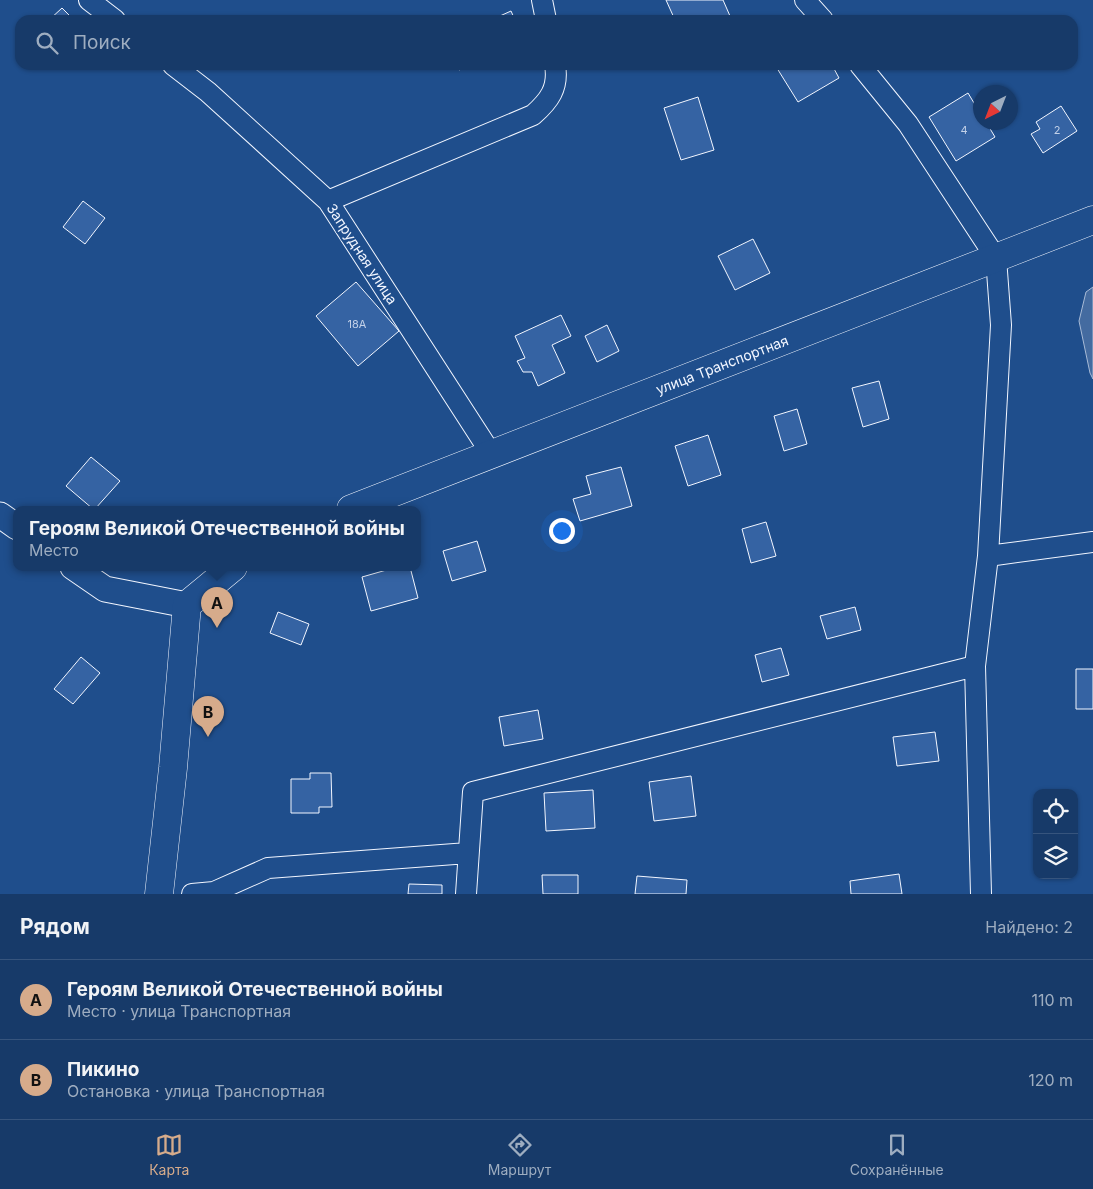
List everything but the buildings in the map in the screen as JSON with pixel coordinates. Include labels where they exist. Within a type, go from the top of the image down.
[{"type":"main road","name":"улица Транспортная","points":[[359,506],[1093,220]]},
{"type":"main road","points":[[159,894],[173,768],[187,605],[227,571]]},
{"type":"street","points":[[89,0],[108,15]]},
{"type":"street","points":[[542,0],[545,15]]},
{"type":"street","points":[[805,0],[818,15]]},
{"type":"street","name":"Запрудная улица","points":[[179,70],[208,92],[328,201],[492,455]]},
{"type":"street","points":[[328,201],[533,115],[547,103],[554,88],[555,70]]},
{"type":"street","points":[[864,70],[908,124],[996,258],[1001,325],[988,556],[975,666],[981,894]]},
{"type":"street","points":[[0,515],[13,524]]},
{"type":"street","points":[[988,556],[1093,542]]},
{"type":"street","points":[[79,571],[105,589],[187,605]]},
{"type":"street","points":[[466,894],[473,792],[975,666]]},
{"type":"street","points":[[192,894],[214,892],[268,868],[468,853]]},
{"type":"water","points":[[1093,287],[1093,379],[1090,373],[1079,321],[1086,292]]},
{"type":"place","name":"Героям Великой Отечественной войны","points":[[217,628]]},
{"type":"place","name":"Пикино","points":[[208,737]]}]
